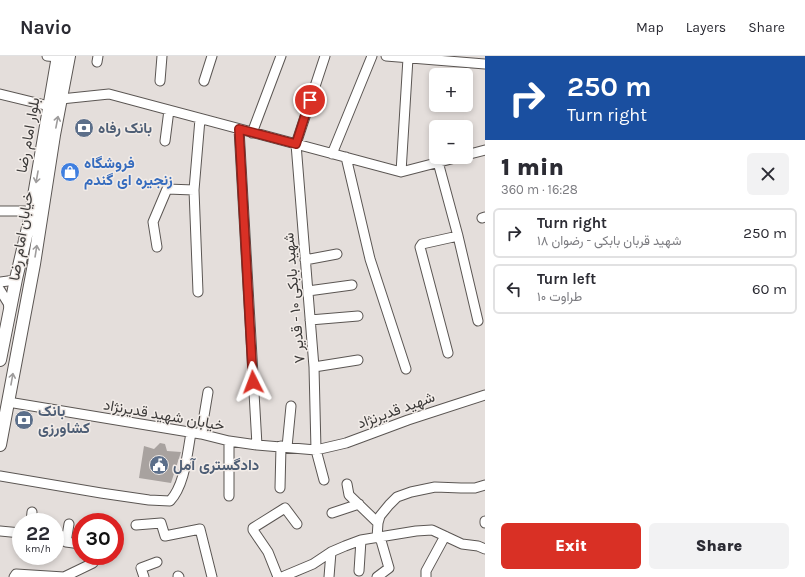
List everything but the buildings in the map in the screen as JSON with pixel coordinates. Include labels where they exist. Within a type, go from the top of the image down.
[{"type":"main road","name":"خیابان امام رضا","points":[[0,444],[32,272],[61,100],[58,56]]},
{"type":"main road","name":"بلوار امام رضا","points":[[0,360],[31,211],[58,56]]},
{"type":"main road","points":[[17,274],[32,272]]},
{"type":"main road","points":[[4,340],[18,344]]},
{"type":"street","points":[[160,80],[162,56]]},
{"type":"street","points":[[204,82],[212,56]]},
{"type":"street","points":[[252,132],[282,56]]},
{"type":"street","points":[[296,144],[325,56]]},
{"type":"street","points":[[332,154],[372,56]]},
{"type":"street","points":[[386,56],[408,58],[449,58],[485,64]]},
{"type":"street","points":[[401,172],[408,58]]},
{"type":"street","points":[[0,94],[49,106]]},
{"type":"street","points":[[61,100],[109,94],[401,172],[431,164]]},
{"type":"street","points":[[165,141],[169,110]]},
{"type":"street","points":[[198,292],[194,190],[200,118]]},
{"type":"street","points":[[239,129],[257,445]]},
{"type":"street","name":"شهید بابکی ۱۰ - قدیر ۷","points":[[296,144],[314,367],[316,450],[324,480]]},
{"type":"street","points":[[473,153],[485,150]]},
{"type":"street","points":[[346,157],[370,259],[406,369]]},
{"type":"street","points":[[439,164],[458,236],[478,321]]},
{"type":"street","points":[[157,247],[153,222],[167,189],[194,190]]},
{"type":"street","points":[[0,211],[31,211]]},
{"type":"street","points":[[448,353],[420,248],[422,244],[458,236]]},
{"type":"street","points":[[305,260],[337,254]]},
{"type":"street","points":[[0,282],[8,281],[17,274]]},
{"type":"street","points":[[308,291],[352,285]]},
{"type":"street","points":[[0,290],[8,303],[10,312]]},
{"type":"street","points":[[310,320],[358,316]]},
{"type":"street","points":[[314,367],[358,360]]},
{"type":"street","points":[[201,434],[208,392]]},
{"type":"street","name":"شهید قدیرنژاد","points":[[316,450],[346,443],[408,420],[485,395]]},
{"type":"street","name":"خيابان شهيد قديرنژاد","points":[[8,402],[201,434],[229,441],[316,450]]},
{"type":"street","points":[[280,488],[284,446],[291,406]]},
{"type":"street","points":[[0,476],[101,494],[148,500],[170,501],[178,490],[181,482],[191,433]]},
{"type":"street","points":[[229,441],[229,496]]},
{"type":"street","points":[[347,484],[349,495],[378,524]]},
{"type":"street","points":[[377,577],[389,568],[378,537],[378,524],[380,516],[389,504],[397,497],[411,492],[435,487],[475,488],[485,485]]},
{"type":"street","points":[[332,513],[359,504]]},
{"type":"street","points":[[278,577],[268,552],[253,528],[284,508],[297,524]]},
{"type":"street","points":[[136,525],[161,523],[165,536],[200,529],[212,577]]},
{"type":"street","points":[[66,542],[69,524]]},
{"type":"street","points":[[282,577],[313,564],[331,552],[362,540],[416,531],[432,530],[462,544],[478,546],[485,549]]},
{"type":"street","points":[[0,531],[12,532]]},
{"type":"street","points":[[426,577],[426,571],[445,536]]},
{"type":"street","points":[[64,540],[66,542],[72,543]]},
{"type":"street","points":[[359,571],[362,540]]},
{"type":"street","points":[[329,577],[331,552]]},
{"type":"street","points":[[144,577],[141,568],[157,562]]},
{"type":"street","points":[[14,577],[16,574],[64,577],[89,565]]},
{"type":"place","name":"بانک رفاه","points":[[84,128]]},
{"type":"place","name":"فروشگاه زنجیره ای گندم","points":[[70,172]]},
{"type":"place","name":"بانک کشاورزی","points":[[24,420]]},
{"type":"place","name":"دادگستری آمل","points":[[159,465]]},
{"type":"route","points":[[253,382],[239,129],[296,144],[310,100]]}]
